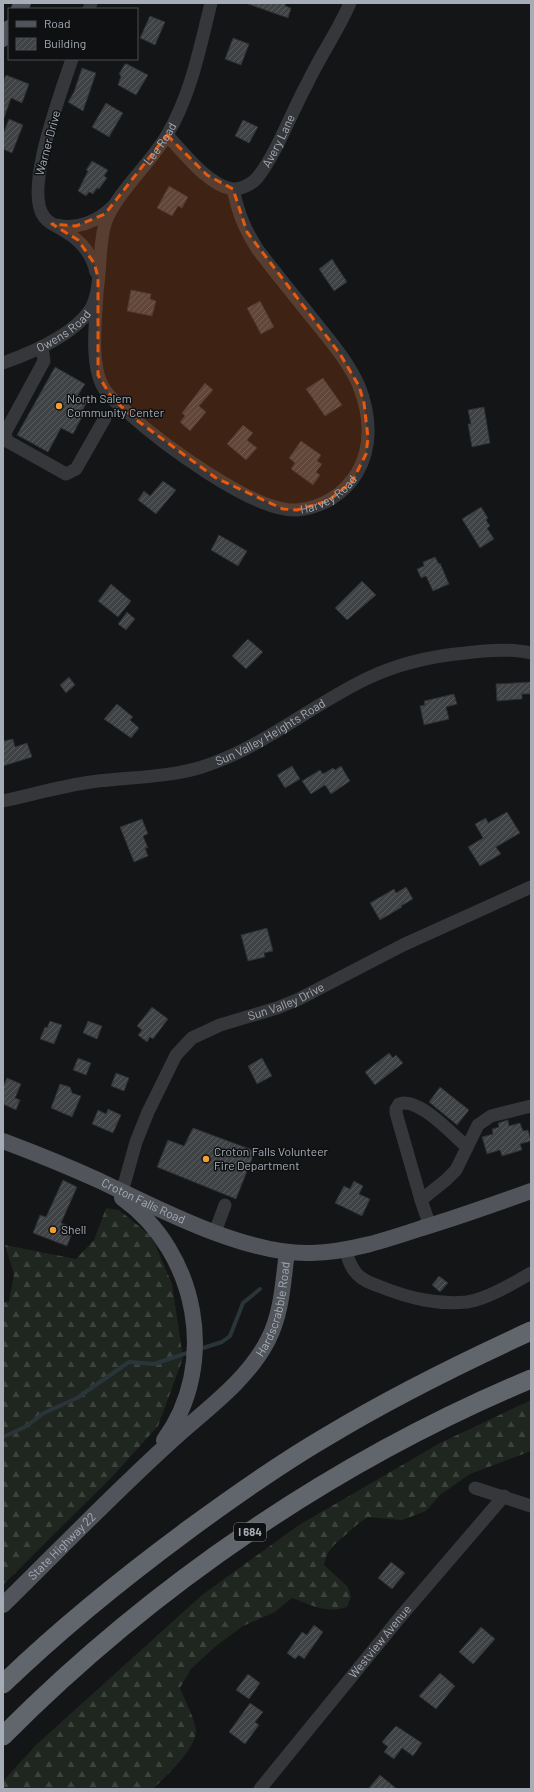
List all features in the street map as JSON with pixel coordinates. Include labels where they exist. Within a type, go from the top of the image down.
[{"type":"highway","points":[[3,1684],[59,1633],[108,1592],[177,1539],[253,1484],[325,1437],[408,1390],[531,1331]]},
{"type":"highway","name":"I 684","points":[[3,1736],[48,1693],[119,1630],[231,1545],[308,1494],[389,1448],[449,1417],[531,1379]]},
{"type":"main road","points":[[3,39],[8,30]]},
{"type":"main road","name":"Croton Falls Road","points":[[3,1141],[97,1180],[215,1232],[262,1247],[287,1252]]},
{"type":"main road","points":[[97,1180],[145,1217],[160,1234],[173,1254],[182,1273],[190,1298],[195,1330],[193,1368],[184,1404],[170,1431],[121,1490]]},
{"type":"main road","name":"Hardscrabble Road","points":[[121,1490],[167,1444],[230,1388],[259,1355],[275,1325],[287,1252],[310,1253],[345,1249],[385,1240],[531,1191]]},
{"type":"main road","name":"State Highway 22","points":[[3,1605],[121,1490]]},
{"type":"street","name":"Lee Road","points":[[98,278],[100,252],[106,223],[111,211],[167,135],[193,75],[212,3]]},
{"type":"street","name":"Avery Lane","points":[[233,189],[246,186],[256,180],[263,170],[316,65],[343,20],[350,3]]},
{"type":"street","points":[[343,20],[359,3]]},
{"type":"street","name":"Warner Drive","points":[[72,60],[45,147],[37,182],[40,207],[44,217],[52,224],[78,240],[88,251],[94,263],[98,278]]},
{"type":"street","points":[[167,135],[207,175],[219,183],[233,189]]},
{"type":"street","name":"Harvey Road","points":[[97,293],[96,360],[98,375],[103,387],[112,398],[162,441],[210,474],[243,493],[267,504],[283,509],[297,510],[313,507],[328,501],[342,492],[352,482],[366,454],[368,422],[364,403],[358,386],[340,354],[258,250],[241,221],[233,189]]},
{"type":"street","points":[[52,224],[63,227],[76,226],[91,222],[105,214],[119,200]]},
{"type":"street","name":"Owens Road","points":[[3,363],[42,347],[66,332],[83,318],[89,311],[97,293],[98,278]]},
{"type":"street","points":[[42,347],[44,361],[5,433],[7,441],[66,474],[76,469],[105,418]]},
{"type":"street","name":"Sun Valley Heights Road","points":[[3,801],[84,783],[171,773],[225,759],[254,745],[366,679],[392,668],[450,654],[502,650],[531,652]]},
{"type":"street","name":"Sun Valley Drive","points":[[122,1192],[136,1142],[148,1112],[176,1055],[192,1038],[220,1025],[277,1008],[299,999],[410,941],[531,888]]},
{"type":"street","points":[[430,1226],[421,1200],[396,1109],[399,1104],[409,1102],[422,1108],[467,1147]]},
{"type":"street","points":[[421,1200],[456,1170],[478,1125],[491,1116],[531,1106]]},
{"type":"street","points":[[215,1232],[224,1204]]},
{"type":"street","points":[[345,1249],[352,1268],[358,1275],[370,1283],[408,1298],[425,1301],[468,1302],[491,1294],[531,1273]]},
{"type":"street","points":[[475,1488],[504,1496],[531,1506]]},
{"type":"street","name":"Westview Avenue","points":[[260,1789],[401,1616],[504,1496]]},
{"type":"highlighted area","points":[[167,135],[207,175],[233,189],[247,232],[340,354],[359,386],[364,403],[368,438],[366,454],[352,482],[328,501],[297,510],[283,509],[216,478],[135,419],[112,398],[98,375],[98,277],[94,263],[78,240],[52,224],[76,226],[105,214]]},
{"type":"green space","points":[[106,1208],[119,1210],[152,1237],[172,1284],[183,1358],[158,1426],[113,1476],[3,1585],[3,1303],[9,1301],[14,1274],[5,1245],[76,1259],[94,1240]]},
{"type":"green space","points":[[531,1400],[531,1451],[470,1474],[440,1495],[426,1511],[402,1520],[368,1517],[334,1545],[327,1554],[324,1565],[348,1587],[351,1597],[347,1607],[332,1610],[325,1609],[312,1606],[292,1598],[275,1612],[243,1626],[216,1646],[191,1669],[180,1688],[192,1715],[196,1729],[195,1737],[192,1745],[180,1762],[153,1789],[3,1789],[3,1781],[36,1745],[202,1595],[299,1525],[440,1443]]},
{"type":"building","points":[[248,3],[286,3],[285,6],[291,8],[288,18]]},
{"type":"building","points":[[150,16],[165,22],[155,45],[140,38]]},
{"type":"building","points":[[233,38],[249,44],[241,65],[225,59]]},
{"type":"building","points":[[125,64],[148,75],[136,95],[118,85],[121,76],[119,74]]},
{"type":"building","points":[[82,68],[96,73],[83,111],[68,102],[74,92]]},
{"type":"building","points":[[6,75],[29,84],[22,103],[11,98],[4,118],[3,82]]},
{"type":"building","points":[[106,103],[123,113],[109,137],[92,127]]},
{"type":"building","points":[[9,119],[23,125],[12,153],[3,149],[3,134]]},
{"type":"building","points":[[243,120],[258,127],[249,143],[235,136]]},
{"type":"building","points":[[92,161],[108,170],[104,176],[107,178],[99,189],[97,188],[93,194],[89,192],[86,196],[78,191],[88,171],[86,170]]},
{"type":"building","points":[[169,186],[188,197],[182,208],[178,206],[172,216],[157,208]]},
{"type":"building","points":[[332,259],[347,282],[334,291],[319,269]]},
{"type":"building","points":[[131,290],[151,294],[150,299],[156,301],[152,316],[127,311]]},
{"type":"building","points":[[260,301],[274,327],[261,334],[247,308]]},
{"type":"building","name":"North Salem Community Center","points":[[55,367],[85,384],[78,395],[88,400],[81,413],[83,415],[73,434],[61,428],[48,452],[17,435]]},
{"type":"building","points":[[323,378],[342,405],[325,416],[306,389]]},
{"type":"building","points":[[205,383],[213,390],[199,406],[206,412],[190,431],[180,422],[185,416],[182,413]]},
{"type":"building","points":[[484,407],[490,443],[472,447],[468,424],[471,424],[468,410]]},
{"type":"building","points":[[243,425],[253,433],[247,440],[257,448],[246,460],[227,444]]},
{"type":"building","points":[[301,441],[321,455],[317,461],[322,464],[316,472],[320,475],[313,485],[291,469],[295,463],[289,458]]},
{"type":"building","points":[[163,481],[176,490],[156,514],[138,500],[144,491],[150,496]]},
{"type":"building","points":[[481,507],[488,518],[486,520],[490,526],[487,528],[494,539],[480,548],[462,519]]},
{"type":"building","points":[[219,535],[247,551],[238,566],[211,550]]},
{"type":"building","points":[[435,557],[439,564],[440,563],[449,584],[433,591],[426,576],[421,578],[417,569],[424,566],[423,562]]},
{"type":"building","points":[[362,581],[376,595],[347,620],[335,608]]},
{"type":"building","points":[[111,584],[131,601],[118,617],[98,601]]},
{"type":"building","points":[[127,612],[135,619],[126,630],[118,624]]},
{"type":"building","points":[[248,639],[263,652],[246,669],[232,656]]},
{"type":"building","points":[[69,677],[75,685],[66,693],[60,685]]},
{"type":"building","points":[[531,682],[531,694],[522,694],[522,699],[497,701],[496,684]]},
{"type":"building","points":[[454,694],[457,704],[446,707],[449,719],[424,725],[420,706],[425,705],[424,701]]},
{"type":"building","points":[[117,704],[133,717],[130,720],[139,728],[131,738],[104,719]]},
{"type":"building","points":[[13,739],[15,747],[27,743],[32,757],[3,766],[3,741]]},
{"type":"building","points":[[292,766],[300,779],[285,788],[277,775]]},
{"type":"building","points":[[341,766],[350,781],[331,794],[325,785],[311,794],[302,781],[320,770],[323,774],[333,768],[335,770]]},
{"type":"building","points":[[507,812],[520,833],[496,847],[501,854],[480,866],[468,847],[483,838],[475,824],[486,818],[488,823]]},
{"type":"building","points":[[142,819],[148,834],[143,836],[148,848],[145,848],[148,856],[134,862],[120,827]]},
{"type":"building","points":[[406,887],[413,899],[380,920],[370,903],[394,889],[396,893]]},
{"type":"building","points":[[267,928],[273,951],[264,953],[265,957],[248,961],[241,935]]},
{"type":"building","points":[[152,1007],[168,1019],[153,1039],[150,1037],[147,1042],[138,1035],[142,1030],[137,1026]]},
{"type":"building","points":[[50,1021],[62,1025],[54,1044],[40,1039],[45,1027],[47,1028]]},
{"type":"building","points":[[88,1021],[102,1026],[97,1039],[83,1033]]},
{"type":"building","points":[[389,1053],[393,1058],[396,1055],[403,1063],[375,1085],[365,1072]]},
{"type":"building","points":[[78,1058],[91,1063],[86,1075],[73,1070]]},
{"type":"building","points":[[262,1058],[272,1076],[257,1084],[248,1066]]},
{"type":"building","points":[[116,1073],[129,1078],[124,1091],[111,1086]]},
{"type":"building","points":[[7,1078],[21,1084],[15,1098],[20,1100],[16,1110],[3,1104],[3,1087]]},
{"type":"building","points":[[60,1084],[70,1087],[72,1093],[81,1096],[72,1117],[51,1108]]},
{"type":"building","points":[[440,1087],[469,1110],[457,1125],[429,1102]]},
{"type":"building","points":[[108,1109],[121,1115],[113,1133],[92,1124],[98,1110],[106,1114]]},
{"type":"building","points":[[508,1120],[509,1126],[520,1123],[523,1131],[528,1130],[531,1141],[520,1144],[522,1150],[502,1156],[500,1150],[487,1154],[482,1137],[493,1134],[492,1129],[499,1127],[498,1123]]},
{"type":"building","name":"Croton Falls Volunteer Fire Department","points":[[193,1128],[255,1151],[236,1199],[157,1167],[168,1140],[184,1146]]},
{"type":"building","points":[[63,1180],[77,1187],[61,1223],[74,1228],[67,1246],[33,1233],[40,1215],[46,1217]]},
{"type":"building","points":[[354,1181],[363,1186],[359,1194],[370,1199],[362,1216],[335,1203],[344,1186],[350,1189]]},
{"type":"building","points":[[439,1276],[448,1283],[440,1292],[432,1285]]},
{"type":"building","points":[[391,1562],[405,1573],[392,1589],[378,1578]]},
{"type":"building","points":[[314,1625],[323,1632],[304,1659],[299,1655],[295,1659],[287,1653],[302,1632],[307,1635]]},
{"type":"building","points":[[481,1627],[495,1639],[473,1664],[459,1652]]},
{"type":"building","points":[[440,1673],[455,1686],[436,1709],[419,1696]]},
{"type":"building","points":[[248,1674],[260,1683],[249,1699],[236,1690]]},
{"type":"building","points":[[250,1703],[263,1712],[255,1722],[259,1725],[245,1744],[229,1732]]},
{"type":"building","points":[[396,1726],[422,1743],[413,1756],[402,1748],[394,1759],[384,1752],[388,1747],[382,1742]]},
{"type":"building","points":[[380,1775],[397,1789],[368,1789]]},
{"type":"waterway","points":[[203,1348],[222,1342],[230,1336],[243,1303],[260,1289]]},
{"type":"waterway","points":[[3,1437],[25,1427],[44,1413],[77,1398],[129,1362],[154,1364],[187,1353]]},
{"type":"place","name":"North Salem Community Center","points":[[59,406]]},
{"type":"place","name":"Croton Falls Volunteer Fire Department","points":[[206,1159]]},
{"type":"place","name":"Shell","points":[[53,1230]]}]
